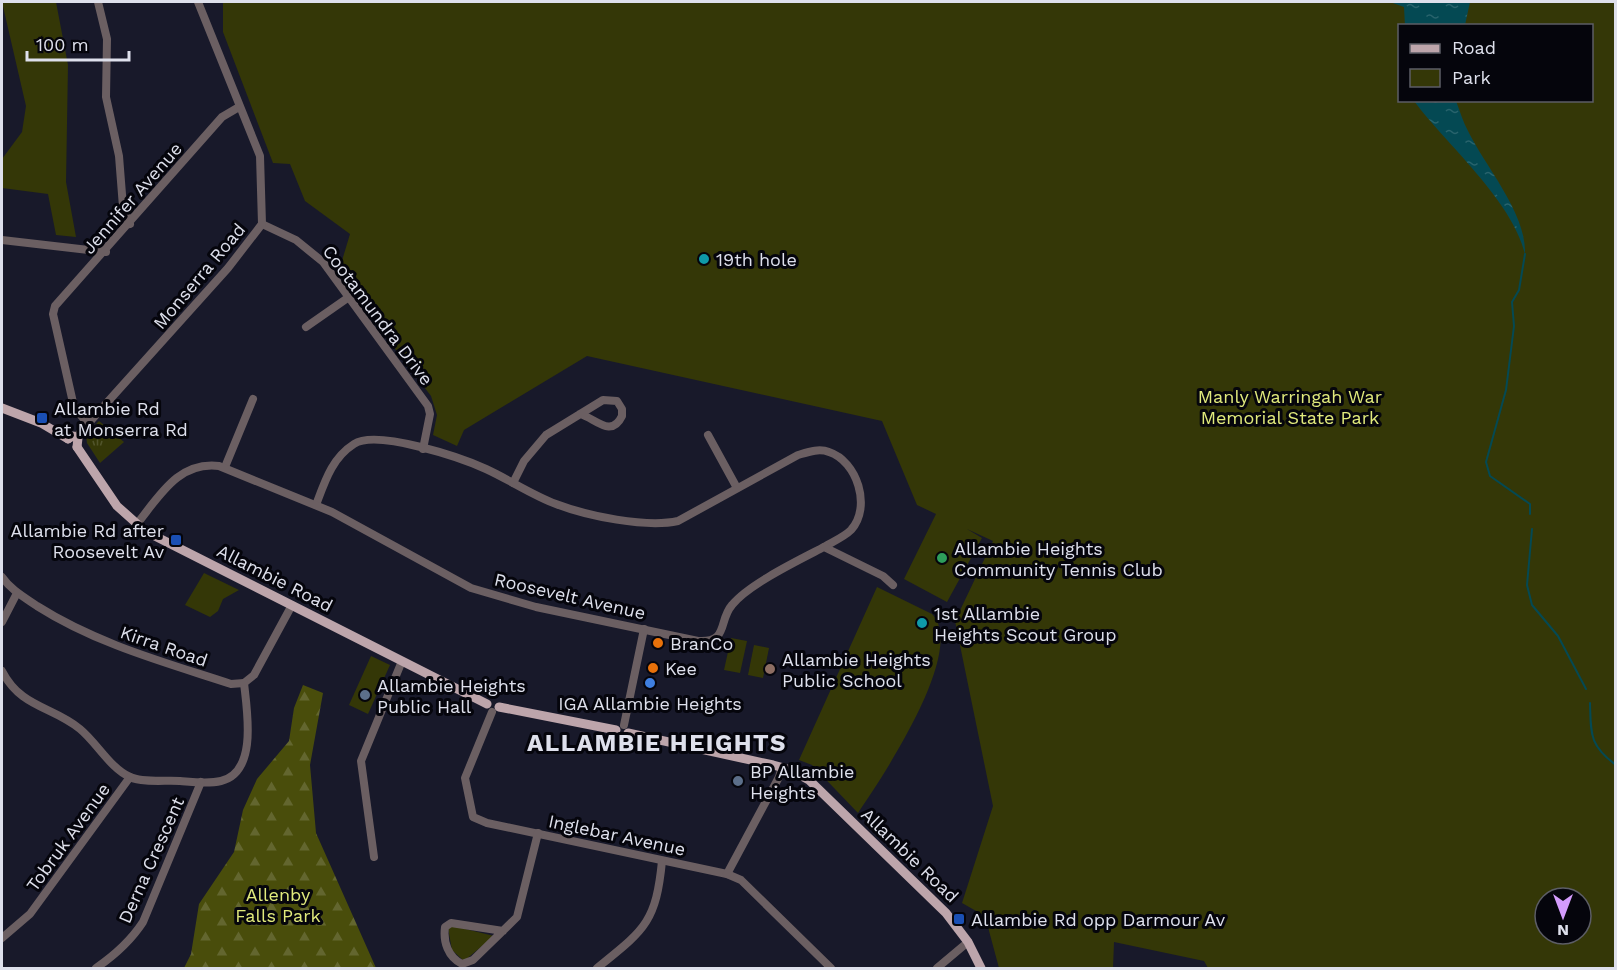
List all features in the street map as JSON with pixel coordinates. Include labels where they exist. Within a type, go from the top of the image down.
[{"type":"main road","points":[[2,408],[72,438]]},
{"type":"main road","name":"Allambie Road","points":[[72,438],[80,442],[77,447],[117,506],[136,525],[493,708],[623,729],[782,767],[800,774],[824,794],[946,913],[968,942],[981,969]]},
{"type":"street","points":[[98,2],[107,39],[106,97],[119,156],[123,207],[130,224]]},
{"type":"street","name":"Monserra Road","points":[[72,438],[88,424],[228,268],[262,224],[260,156],[198,2]]},
{"type":"street","name":"Jennifer Avenue","points":[[88,424],[74,406],[53,314],[55,306],[106,252],[222,117],[239,107]]},
{"type":"street","name":"Cootamundra Drive","points":[[262,224],[282,232],[314,252],[428,406],[430,414],[423,449]]},
{"type":"street","points":[[2,240],[106,252]]},
{"type":"street","points":[[306,327],[349,297]]},
{"type":"street","points":[[225,467],[253,399]]},
{"type":"street","points":[[513,483],[537,443],[546,435],[579,414],[603,400],[617,401],[622,409],[620,422],[606,428],[579,414]]},
{"type":"street","points":[[708,435],[737,488]]},
{"type":"street","points":[[316,505],[332,464],[355,442],[389,439],[484,468],[563,507],[660,525],[678,521],[798,455],[812,450],[828,451],[848,465],[860,489],[859,515],[850,531],[824,547]]},
{"type":"street","name":"Roosevelt Avenue","points":[[136,525],[187,469],[203,465],[225,467],[316,505],[471,588],[536,607],[710,642],[718,636],[726,623],[727,612],[741,596],[824,547]]},
{"type":"street","points":[[824,547],[883,576],[893,585]]},
{"type":"street","name":"Kirra Road","points":[[2,577],[17,593],[60,620],[112,645],[231,684],[244,683]]},
{"type":"street","points":[[2,622],[17,593]]},
{"type":"street","points":[[2,671],[9,685],[27,702],[80,729],[130,777],[201,782],[221,780],[234,775],[243,764],[247,731],[244,683],[254,675],[292,605]]},
{"type":"street","points":[[623,729],[644,629]]},
{"type":"street","points":[[374,857],[361,761],[402,661]]},
{"type":"street","name":"Inglebar Avenue","points":[[493,708],[465,778],[473,817],[479,821],[727,874],[741,880],[831,969]]},
{"type":"street","points":[[727,874],[779,777],[782,767]]},
{"type":"street","name":"Tobruk Avenue","points":[[2,938],[30,914],[130,777]]},
{"type":"street","name":"Derna Crescent","points":[[96,969],[120,952],[143,922],[201,782]]},
{"type":"street","points":[[503,931],[451,923],[445,927],[444,934],[449,954],[462,964],[472,960],[503,931],[520,910],[538,833]]},
{"type":"street","points":[[597,969],[648,922],[656,904],[662,861]]},
{"type":"street","points":[[937,969],[968,942]]},
{"type":"green space","points":[[2,2],[56,2],[68,65],[66,182],[76,237],[56,235],[48,194],[2,188],[2,159],[22,132],[26,106]]},
{"type":"green space","name":"Manly Warringah War Memorial State Park","points":[[223,2],[1615,2],[1615,968],[1208,968],[1204,961],[1114,942],[1113,968],[999,968],[985,916],[962,903],[993,806],[955,621],[993,541],[967,529],[982,538],[947,602],[904,579],[936,514],[917,505],[882,421],[587,356],[464,430],[457,446],[433,435],[437,415],[431,396],[338,274],[350,234],[305,201],[290,164],[273,163],[223,32]]},
{"type":"green space","points":[[99,421],[124,442],[100,463],[87,443],[86,435]]},
{"type":"green space","points":[[204,573],[239,590],[223,599],[218,611],[210,617],[185,605]]},
{"type":"green space","points":[[877,587],[932,614],[940,631],[939,656],[917,714],[901,745],[858,813],[812,765],[799,760]]},
{"type":"green space","points":[[731,638],[747,641],[740,673],[724,670]]},
{"type":"green space","points":[[754,645],[769,648],[763,678],[748,675]]},
{"type":"green space","name":"Allambie Heights Public Hall","points":[[371,656],[390,665],[368,714],[349,705]]},
{"type":"green space","name":"Allenby Falls Park","points":[[303,685],[323,693],[310,765],[316,833],[376,968],[184,968],[191,954],[199,904],[234,852],[243,810],[257,779],[289,741],[294,708]]},
{"type":"green space","points":[[453,926],[494,936],[464,961],[452,950],[448,928]]},
{"type":"water","points":[[1390,2],[1470,2],[1465,24],[1405,24],[1404,7]]},
{"type":"water","points":[[1415,102],[1456,102],[1475,145],[1512,207],[1524,239],[1525,254],[1507,213],[1493,193]]},
{"type":"waterway","points":[[1525,254],[1519,290],[1512,302],[1514,326],[1506,390],[1486,462],[1490,476],[1530,504],[1530,514]]},
{"type":"waterway","points":[[1532,529],[1527,585],[1532,605],[1558,636],[1586,689]]},
{"type":"waterway","points":[[1590,703],[1593,738],[1601,751],[1616,765]]},
{"type":"place","name":"19th hole","points":[[704,259]]},
{"type":"place","name":"Allambie Rd at Monserra Rd","points":[[42,418]]},
{"type":"place","name":"Allambie Rd after Roosevelt Av","points":[[176,540]]},
{"type":"place","name":"Allambie Heights Community Tennis Club","points":[[942,558]]},
{"type":"place","name":"1st Allambie Heights Scout Group","points":[[922,623]]},
{"type":"place","name":"BranCo","points":[[658,643]]},
{"type":"place","name":"Kee","points":[[653,668]]},
{"type":"place","name":"Allambie Heights Public School","points":[[770,669]]},
{"type":"place","name":"IGA Allambie Heights","points":[[650,683]]},
{"type":"place","name":"Allambie Heights Public Hall","points":[[365,695]]},
{"type":"place","name":"BP Allambie Heights","points":[[738,781]]},
{"type":"place","name":"Allambie Rd opp Darmour Av","points":[[959,919]]},
{"type":"district","name":"ALLAMBIE HEIGHTS","points":[[657,743]]}]
